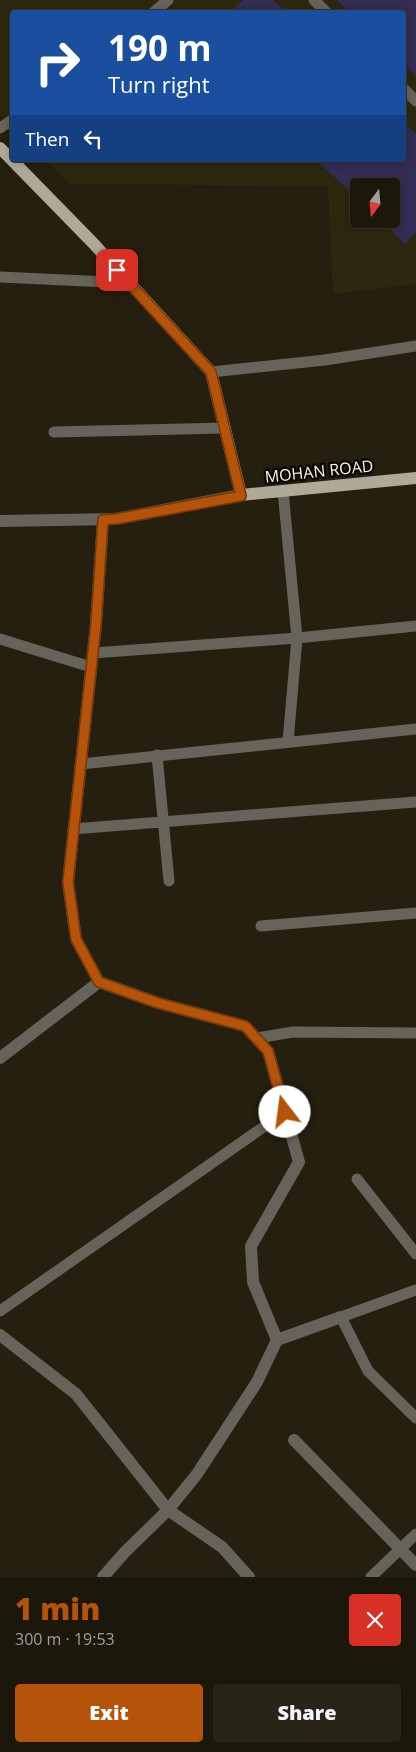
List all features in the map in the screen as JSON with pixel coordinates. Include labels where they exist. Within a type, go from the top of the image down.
[{"type":"main road","points":[[0,148],[10,158]]},
{"type":"main road","points":[[13,162],[211,372],[241,496]]},
{"type":"main road","name":"MOHAN ROAD","points":[[241,496],[416,478]]},
{"type":"street","points":[[0,521],[116,519],[241,496]]},
{"type":"street","points":[[103,520],[93,653],[68,882],[76,939],[99,982],[158,1003],[245,1026],[268,1051],[299,1162],[251,1246],[253,1282],[278,1340]]},
{"type":"street","points":[[0,1058],[99,982]]},
{"type":"street","points":[[103,1577],[125,1552],[168,1510],[196,1474],[257,1382],[278,1340],[341,1318]]},
{"type":"street","points":[[0,1335],[76,1394],[168,1510],[222,1547],[249,1577]]},
{"type":"street","points":[[294,1440],[416,1565]]},
{"type":"lane","points":[[156,10],[168,0]]},
{"type":"lane","points":[[314,0],[324,10]]},
{"type":"lane","points":[[406,90],[416,100]]},
{"type":"lane","points":[[0,277],[129,283]]},
{"type":"lane","points":[[211,372],[325,360],[416,346]]},
{"type":"lane","points":[[54,432],[225,428]]},
{"type":"lane","points":[[283,491],[297,638],[288,742]]},
{"type":"lane","points":[[93,653],[297,638],[416,626]]},
{"type":"lane","points":[[0,639],[91,667]]},
{"type":"lane","points":[[81,764],[416,729]]},
{"type":"lane","points":[[157,755],[168,881]]},
{"type":"lane","points":[[73,829],[416,802]]},
{"type":"lane","points":[[261,926],[416,913]]},
{"type":"lane","points":[[257,1038],[293,1032],[416,1033]]},
{"type":"lane","points":[[0,1311],[285,1112]]},
{"type":"lane","points":[[357,1179],[416,1254]]},
{"type":"lane","points":[[416,1290],[341,1318],[368,1371],[416,1418]]},
{"type":"lane","points":[[371,1577],[416,1534]]},
{"type":"shaded area","points":[[0,0],[416,0],[416,284],[333,294],[328,186],[70,184],[47,162],[406,162],[406,10],[10,10],[10,125],[0,115]]},
{"type":"building","points":[[243,0],[273,0],[285,10],[233,10]]},
{"type":"building","points":[[337,0],[416,0],[416,76],[406,66],[406,10],[348,10]]},
{"type":"building","points":[[406,124],[416,134],[416,232],[405,244],[388,228],[400,228],[400,178],[350,178],[350,192],[318,162],[406,162]]},
{"type":"route","points":[[117,270],[211,372],[241,496],[103,520],[96,624],[68,882],[76,939],[99,982],[158,1003],[245,1026],[268,1051],[285,1112]]}]
